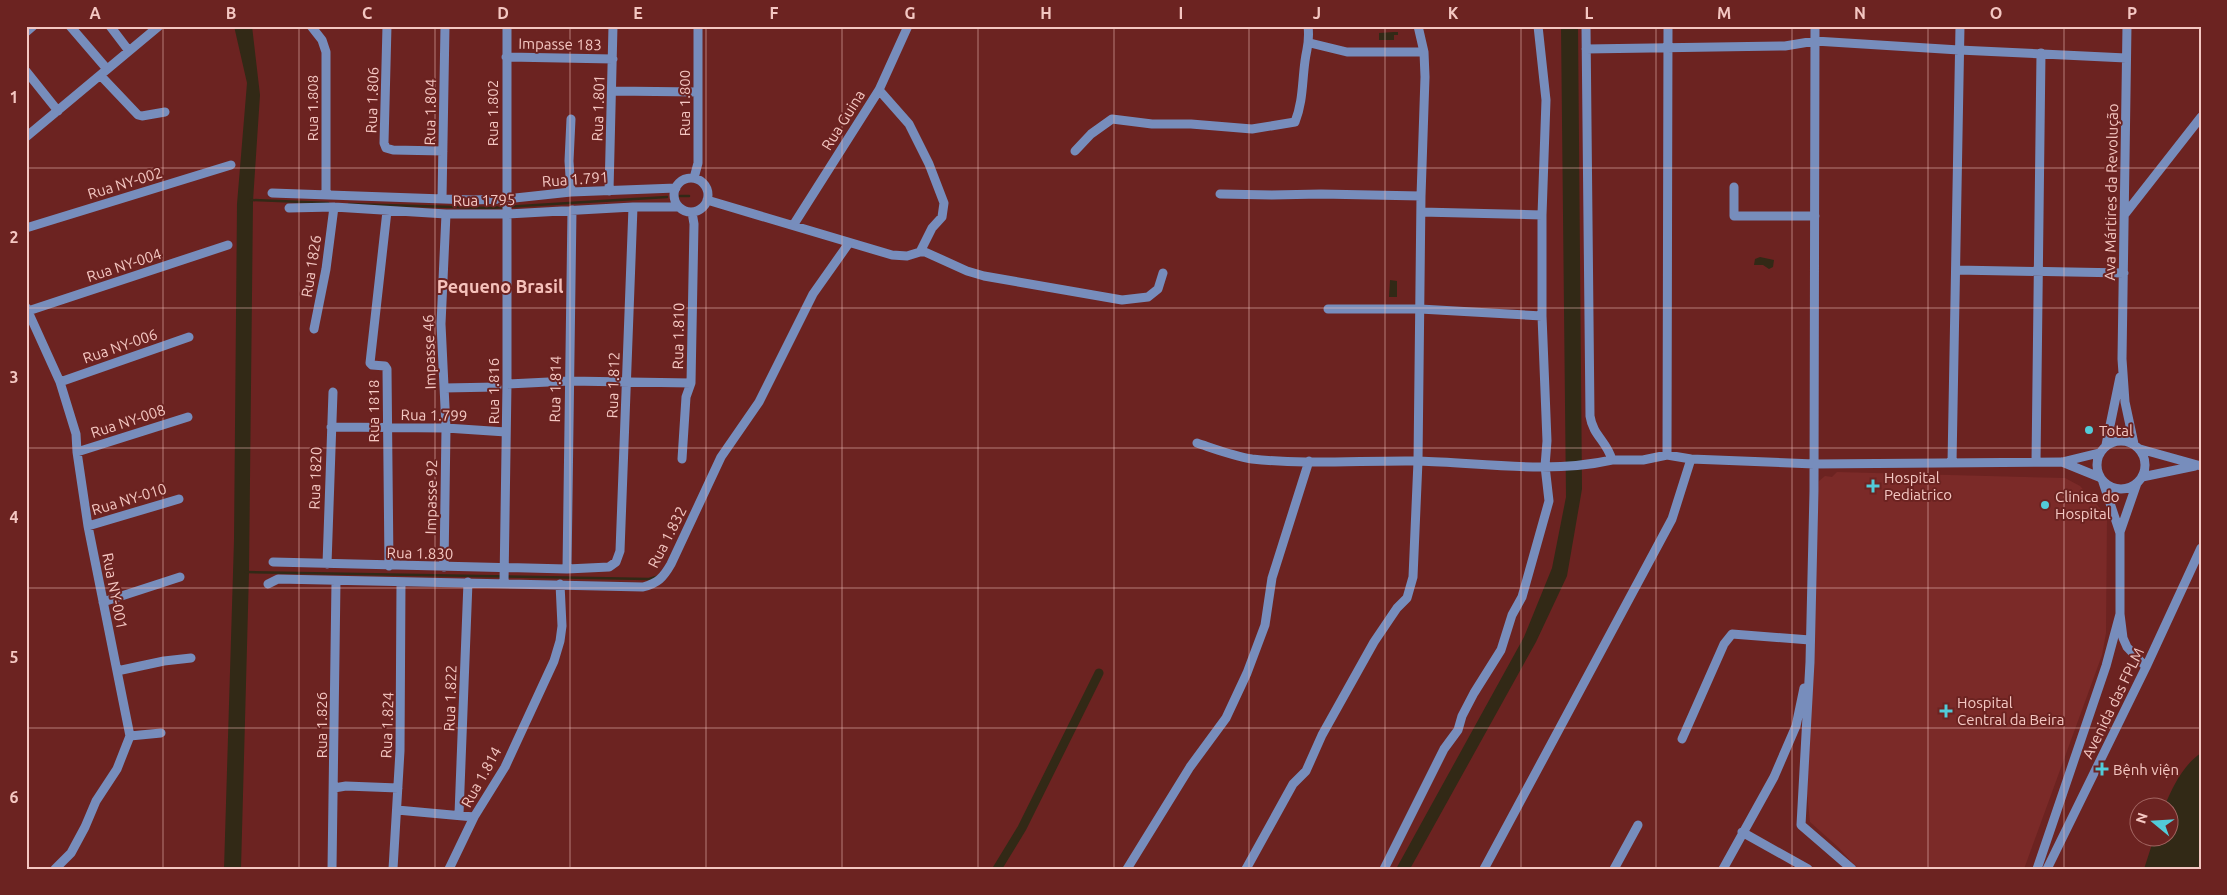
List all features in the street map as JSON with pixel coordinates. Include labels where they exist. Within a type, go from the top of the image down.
[{"type":"street","points":[[26,32],[33,26]]},
{"type":"street","points":[[70,26],[138,115],[165,112]]},
{"type":"street","points":[[110,26],[129,51]]},
{"type":"street","points":[[26,137],[160,26]]},
{"type":"street","name":"Rua 1.808","points":[[311,26],[322,40],[326,52],[326,194]]},
{"type":"street","name":"Rua 1.806","points":[[387,26],[384,143],[386,148],[393,150],[443,151]]},
{"type":"street","name":"Rua 1.804","points":[[442,199],[445,26]]},
{"type":"street","name":"Rua 1.802","points":[[507,26],[507,214]]},
{"type":"street","name":"Rua 1.801","points":[[609,190],[613,90],[613,26]]},
{"type":"street","name":"Rua 1.800","points":[[694,178],[698,163],[698,26]]},
{"type":"street","name":"Rua Guina","points":[[794,224],[878,90],[908,26]]},
{"type":"street","points":[[1074,151],[1091,134],[1112,119],[1152,124],[1191,124],[1252,129],[1294,122],[1301,107],[1305,59],[1310,43],[1308,26]]},
{"type":"street","points":[[1246,869],[1293,784],[1306,771],[1322,734],[1343,694],[1374,642],[1397,608],[1407,598],[1413,577],[1418,461],[1421,196],[1424,144],[1424,52],[1418,26]]},
{"type":"street","points":[[1384,869],[1444,749],[1458,730],[1462,716],[1474,693],[1501,650],[1512,615],[1522,597],[1549,501],[1545,466],[1547,441],[1542,316],[1542,215],[1546,100],[1538,26]]},
{"type":"street","points":[[1586,26],[1590,416],[1595,433],[1606,444],[1612,460]]},
{"type":"street","points":[[1666,455],[1668,26]]},
{"type":"street","points":[[1815,26],[1814,464],[1810,662],[1802,825],[1852,869]]},
{"type":"street","points":[[1952,463],[1960,26]]},
{"type":"street","name":"Ava Mártires da Revolução","points":[[2122,359],[2127,26]]},
{"type":"street","points":[[1586,49],[1785,46],[1815,40],[1959,50],[2126,58]]},
{"type":"street","points":[[1310,43],[1347,52],[1424,52]]},
{"type":"street","points":[[2036,462],[2041,53]]},
{"type":"street","name":"Impasse 183","points":[[506,57],[613,59]]},
{"type":"street","points":[[26,71],[58,111]]},
{"type":"street","points":[[613,90],[698,92]]},
{"type":"street","points":[[878,90],[909,124],[929,164],[944,203],[942,217],[932,228],[920,252]]},
{"type":"street","points":[[2125,214],[2201,117]]},
{"type":"street","points":[[570,119],[569,161],[571,192]]},
{"type":"street","name":"Rua NY-002","points":[[26,228],[231,165]]},
{"type":"street","points":[[694,178],[704,184],[707,189],[708,200],[699,210],[692,212],[679,207],[676,202],[676,188],[680,182],[694,178]]},
{"type":"street","points":[[1734,187],[1734,216],[1815,216]]},
{"type":"street","name":"Rua 1.791","points":[[272,193],[442,199],[506,199],[571,192],[676,188]]},
{"type":"street","points":[[1220,194],[1421,196]]},
{"type":"street","points":[[708,200],[794,224],[849,243],[892,255],[908,256],[920,252],[984,276],[1122,300],[1148,297],[1158,288],[1164,273]]},
{"type":"street","name":"Rua 1795","points":[[289,208],[334,207],[446,214],[507,214],[633,207],[679,207]]},
{"type":"street","name":"Rua 1826","points":[[314,329],[326,269],[334,207]]},
{"type":"street","name":"Rua 1.812","points":[[616,562],[620,551],[633,207]]},
{"type":"street","name":"Rua 1.814","points":[[567,569],[572,210]]},
{"type":"street","name":"Rua 1818","points":[[387,211],[370,363],[372,365],[385,366],[387,369],[389,566]]},
{"type":"street","name":"Rua 1.810","points":[[682,459],[686,397],[692,383],[694,224],[692,212]]},
{"type":"street","points":[[1421,212],[1542,215]]},
{"type":"street","name":"Impasse 46","points":[[446,214],[441,324],[446,428]]},
{"type":"street","name":"Rua 1.816","points":[[504,583],[507,214]]},
{"type":"street","name":"Rua 1.832","points":[[268,584],[278,579],[643,587],[657,583],[664,576],[721,458],[759,402],[813,294],[849,243]]},
{"type":"street","name":"Rua NY-004","points":[[27,309],[228,244]]},
{"type":"street","points":[[1956,270],[2124,273]]},
{"type":"street","name":"Rua NY-001","points":[[27,309],[60,382],[76,434],[88,526],[130,736]]},
{"type":"street","points":[[1328,309],[1420,309],[1542,316]]},
{"type":"street","name":"Rua NY-006","points":[[60,382],[189,337]]},
{"type":"street","points":[[2122,359],[2116,402],[2106,445],[2099,453],[2096,469],[2120,533],[2120,614],[2123,638],[2127,647],[2146,667]]},
{"type":"street","points":[[2120,533],[2145,463],[2137,447],[2126,410],[2122,359]]},
{"type":"street","points":[[507,384],[569,381],[692,383]]},
{"type":"street","points":[[444,388],[497,387]]},
{"type":"street","name":"Rua 1820","points":[[327,564],[333,392]]},
{"type":"street","name":"Rua NY-008","points":[[77,452],[188,417]]},
{"type":"street","name":"Rua 1.799","points":[[331,427],[446,428],[506,432]]},
{"type":"street","name":"Impasse 92","points":[[444,567],[446,428]]},
{"type":"street","points":[[2106,445],[2120,440],[2199,466]]},
{"type":"street","points":[[1197,443],[1252,458],[1309,461],[1418,461],[1545,466],[1592,465],[1612,460],[1643,460],[1666,455],[1691,459],[1814,464],[2062,462],[2099,453]]},
{"type":"street","points":[[1484,869],[1672,519],[1691,459]]},
{"type":"street","points":[[1128,869],[1190,767],[1226,718],[1247,674],[1264,624],[1272,578],[1309,461]]},
{"type":"street","points":[[2062,462],[2101,479],[2109,486],[2123,489],[2139,480],[2199,466]]},
{"type":"street","name":"Rua NY-010","points":[[88,526],[179,498]]},
{"type":"street","name":"Avenida das FPLM","points":[[2047,869],[2146,667],[2201,548]]},
{"type":"street","name":"Rua 1.830","points":[[273,562],[567,569],[609,567],[616,562]]},
{"type":"street","points":[[102,602],[180,577]]},
{"type":"street","name":"Rua 1.826","points":[[332,869],[336,581]]},
{"type":"street","name":"Rua 1.824","points":[[393,869],[402,682],[400,582]]},
{"type":"street","name":"Rua 1.822","points":[[459,814],[468,582]]},
{"type":"street","name":"Rua 1.814","points":[[449,869],[474,818],[504,767],[554,662],[562,626],[560,584]]},
{"type":"street","points":[[2037,869],[2102,675],[2120,614]]},
{"type":"street","points":[[1682,739],[1724,644],[1732,634],[1810,640]]},
{"type":"street","points":[[117,671],[164,661],[191,658]]},
{"type":"street","points":[[1723,869],[1742,832],[1766,793],[1796,726],[1810,662]]},
{"type":"street","points":[[55,869],[71,853],[96,801],[117,769],[130,736],[161,733]]},
{"type":"street","points":[[334,788],[354,786],[398,788]]},
{"type":"street","points":[[397,810],[459,814],[474,818]]},
{"type":"street","points":[[1614,869],[1638,825]]},
{"type":"street","points":[[1742,832],[1808,869]]},
{"type":"shaded area","points":[[234,26],[252,26],[260,95],[253,201],[249,572],[241,869],[224,869],[234,540],[237,204],[247,83]]},
{"type":"shaded area","points":[[1561,26],[1578,26],[1582,489],[1567,576],[1536,642],[1410,869],[1396,869],[1524,637],[1552,568],[1566,497]]},
{"type":"shaded area","points":[[1398,32],[1398,35],[1394,35],[1394,40],[1379,40],[1379,33]]},
{"type":"shaded area","points":[[1760,257],[1774,260],[1773,267],[1769,269],[1763,265],[1754,265],[1755,259]]},
{"type":"shaded area","points":[[1390,280],[1397,281],[1397,297],[1389,297]]},
{"type":"shaded area","name":"Hospital Central da Beira","points":[[1837,472],[2065,478],[2080,486],[2107,516],[2106,633],[2102,655],[2024,869],[1858,869],[1838,847],[1810,822],[1807,794],[1819,481],[1825,476],[1832,477]]},
{"type":"shaded area","points":[[2201,753],[2201,869],[2144,869],[2151,848],[2180,848],[2180,798],[2168,798],[2179,777],[2194,758]]},
{"type":"waterway","points":[[680,196],[689,196]]},
{"type":"waterway","points":[[349,204],[489,208],[667,197]]},
{"type":"waterway","points":[[251,200],[328,203]]},
{"type":"waterway","points":[[246,572],[649,579],[656,577]]},
{"type":"waterway","points":[[997,869],[1022,828],[1099,673]]},
{"type":"place","name":"Total","points":[[2089,430]]},
{"type":"place","name":"Hospital Pediatrico","points":[[1873,486]]},
{"type":"place","name":"Clinica do Hospital","points":[[2045,505]]},
{"type":"place","name":"Hospital Central da Beira","points":[[1946,711]]},
{"type":"place","name":"Bệnh viện","points":[[2102,769]]},
{"type":"district","name":"Pequeno Brasil","points":[[500,286]]}]
